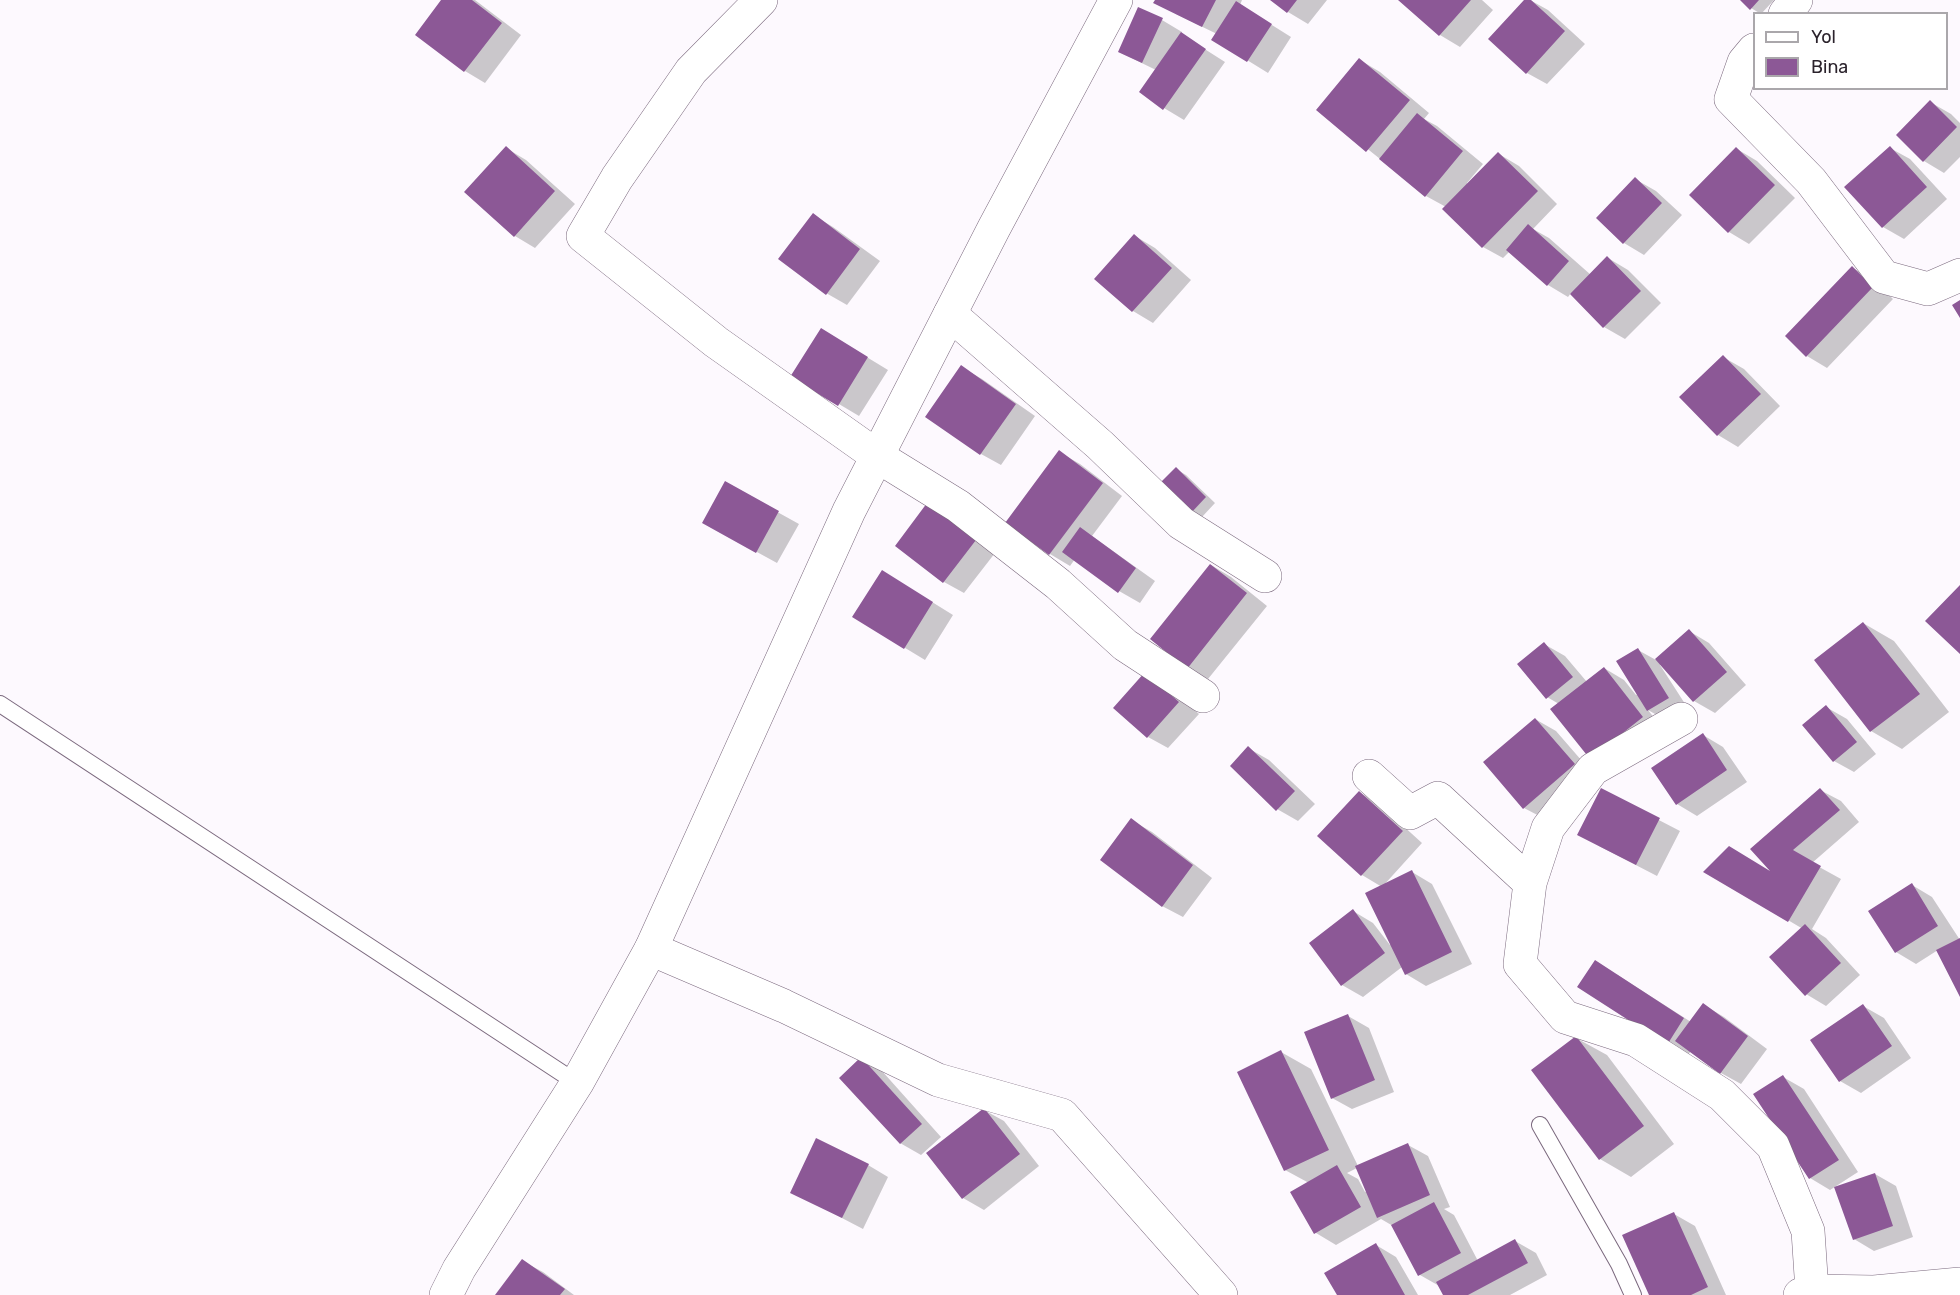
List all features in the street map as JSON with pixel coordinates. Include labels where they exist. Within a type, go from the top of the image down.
[{"type":"street","points":[[761,0],[691,71],[617,178],[583,236],[717,342],[877,456],[958,506],[1058,584],[1125,645],[1203,696]]},
{"type":"street","points":[[446,1295],[459,1269],[578,1083],[651,949],[849,511],[994,228],[1116,0]]},
{"type":"street","points":[[1787,12],[1796,0]]},
{"type":"street","points":[[1753,52],[1744,62],[1731,99],[1811,181],[1884,277],[1928,289],[1960,275]]},
{"type":"street","points":[[950,314],[1100,446],[1180,523],[1264,576]]},
{"type":"street","points":[[1681,718],[1593,769],[1548,828],[1530,883],[1520,964],[1565,1017],[1636,1040],[1722,1095],[1773,1146],[1808,1231],[1806,1293],[1875,1293],[1960,1284]]},
{"type":"street","points":[[1370,776],[1410,813],[1438,798],[1530,883]]},
{"type":"street","points":[[651,949],[784,1006],[938,1080],[1062,1115],[1221,1295]]},
{"type":"lane","points":[[0,704],[578,1083]]},
{"type":"lane","points":[[1540,1125],[1633,1295]]},
{"type":"building","points":[[441,0],[472,0],[502,23],[464,72],[415,35]]},
{"type":"building","points":[[1155,0],[1216,0],[1202,27],[1153,3]]},
{"type":"building","points":[[1270,0],[1297,0],[1287,13]]},
{"type":"building","points":[[1398,0],[1471,0],[1439,36]]},
{"type":"building","points":[[1524,0],[1531,0],[1565,31],[1526,74],[1488,39]]},
{"type":"building","points":[[1740,0],[1759,0],[1750,10]]},
{"type":"building","points":[[1236,1],[1272,24],[1247,62],[1211,40]]},
{"type":"building","points":[[1138,7],[1163,18],[1142,63],[1118,52]]},
{"type":"building","points":[[1181,32],[1206,49],[1163,110],[1139,92]]},
{"type":"building","points":[[1359,58],[1410,100],[1366,152],[1316,110]]},
{"type":"building","points":[[1930,100],[1957,127],[1923,162],[1896,135]]},
{"type":"building","points":[[1417,113],[1463,151],[1425,197],[1379,159]]},
{"type":"building","points":[[506,146],[555,191],[514,237],[464,192]]},
{"type":"building","points":[[1890,146],[1927,187],[1882,228],[1844,187]]},
{"type":"building","points":[[1736,147],[1775,185],[1728,233],[1689,195]]},
{"type":"building","points":[[1498,152],[1538,191],[1482,248],[1442,209]]},
{"type":"building","points":[[1635,177],[1662,203],[1623,244],[1596,218]]},
{"type":"building","points":[[813,213],[860,249],[826,295],[778,259]]},
{"type":"building","points":[[1528,224],[1569,261],[1547,286],[1506,250]]},
{"type":"building","points":[[1134,234],[1172,268],[1132,312],[1094,279]]},
{"type":"building","points":[[1607,256],[1641,291],[1603,328],[1570,294]]},
{"type":"building","points":[[1852,266],[1873,287],[1806,357],[1785,336]]},
{"type":"building","points":[[1960,300],[1960,318],[1952,305]]},
{"type":"building","points":[[821,328],[868,357],[838,406],[790,377]]},
{"type":"building","points":[[1723,355],[1761,394],[1717,436],[1679,397]]},
{"type":"building","points":[[961,365],[1016,404],[980,455],[925,417]]},
{"type":"building","points":[[1059,450],[1103,483],[1049,555],[1005,523]]},
{"type":"building","points":[[1176,467],[1206,497],[1191,513],[1160,483]]},
{"type":"building","points":[[725,481],[779,511],[756,553],[702,523]]},
{"type":"building","points":[[927,503],[976,540],[943,583],[895,546]]},
{"type":"building","points":[[1080,527],[1136,568],[1118,593],[1062,552]]},
{"type":"building","points":[[1210,564],[1247,593],[1187,669],[1150,639]]},
{"type":"building","points":[[882,570],[933,602],[904,649],[852,617]]},
{"type":"building","points":[[1960,585],[1960,654],[1925,621]]},
{"type":"building","points":[[1863,622],[1920,694],[1870,732],[1814,660]]},
{"type":"building","points":[[1689,629],[1727,672],[1693,702],[1655,659]]},
{"type":"building","points":[[1544,642],[1573,677],[1546,699],[1517,664]]},
{"type":"building","points":[[1638,648],[1669,698],[1647,711],[1616,661]]},
{"type":"building","points":[[1604,667],[1643,717],[1590,759],[1550,709]]},
{"type":"building","points":[[1145,672],[1179,702],[1147,738],[1113,708]]},
{"type":"building","points":[[1826,705],[1857,742],[1833,762],[1802,725]]},
{"type":"building","points":[[1535,718],[1575,764],[1523,809],[1483,762]]},
{"type":"building","points":[[1703,733],[1727,770],[1676,805],[1651,768]]},
{"type":"building","points":[[1248,746],[1295,791],[1276,811],[1230,766]]},
{"type":"building","points":[[1601,788],[1660,818],[1636,865],[1577,835]]},
{"type":"building","points":[[1820,788],[1840,810],[1793,850],[1821,866],[1788,922],[1703,872],[1729,846],[1770,871],[1750,849]]},
{"type":"building","points":[[1359,791],[1403,831],[1361,876],[1317,836]]},
{"type":"building","points":[[1131,818],[1193,865],[1162,907],[1100,860]]},
{"type":"building","points":[[1412,870],[1452,952],[1405,975],[1365,893]]},
{"type":"building","points":[[1912,883],[1938,926],[1895,953],[1868,911]]},
{"type":"building","points":[[1353,909],[1385,953],[1341,986],[1309,943]]},
{"type":"building","points":[[1805,924],[1841,963],[1805,996],[1769,957]]},
{"type":"building","points":[[1960,938],[1960,997],[1936,950]]},
{"type":"building","points":[[1595,960],[1684,1018],[1667,1045],[1577,987]]},
{"type":"building","points":[[1703,1003],[1748,1036],[1720,1074],[1675,1041]]},
{"type":"building","points":[[1863,1004],[1892,1046],[1839,1082],[1810,1040]]},
{"type":"building","points":[[1348,1014],[1375,1080],[1331,1099],[1304,1032]]},
{"type":"building","points":[[1576,1036],[1644,1126],[1599,1160],[1531,1070]]},
{"type":"building","points":[[1281,1050],[1329,1150],[1284,1171],[1237,1072]]},
{"type":"building","points":[[861,1057],[922,1124],[900,1144],[839,1078]]},
{"type":"building","points":[[1783,1075],[1839,1160],[1809,1179],[1753,1094]]},
{"type":"building","points":[[984,1108],[1020,1154],[962,1199],[926,1153]]},
{"type":"building","points":[[816,1138],[869,1164],[842,1218],[790,1193]]},
{"type":"building","points":[[1408,1143],[1430,1195],[1377,1218],[1355,1166]]},
{"type":"building","points":[[1337,1165],[1361,1207],[1314,1234],[1290,1192]]},
{"type":"building","points":[[1875,1173],[1893,1226],[1853,1240],[1834,1187]]},
{"type":"building","points":[[1434,1202],[1461,1253],[1418,1276],[1391,1225]]},
{"type":"building","points":[[1674,1212],[1708,1287],[1691,1295],[1649,1295],[1622,1235]]},
{"type":"building","points":[[1515,1239],[1528,1263],[1468,1295],[1443,1295],[1436,1282]]},
{"type":"building","points":[[1376,1243],[1405,1295],[1337,1295],[1324,1273]]},
{"type":"building","points":[[522,1259],[565,1289],[560,1295],[495,1295]]}]
